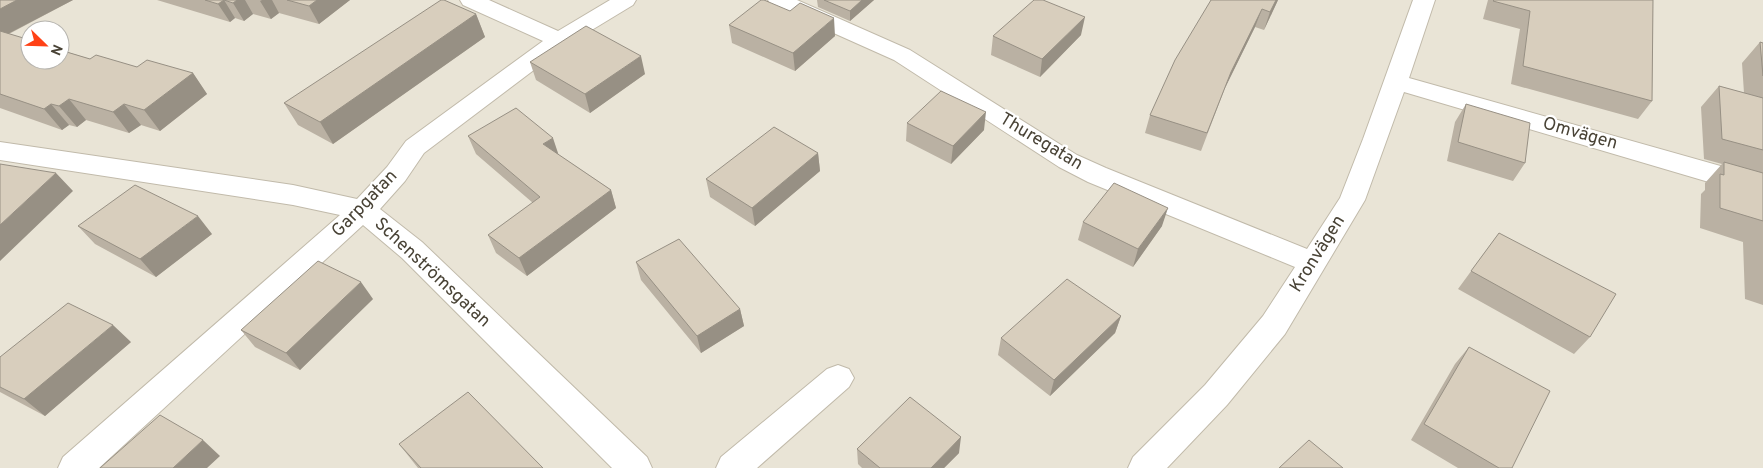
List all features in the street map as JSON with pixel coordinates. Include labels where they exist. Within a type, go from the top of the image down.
[{"type":"street","points":[[470,0],[559,40]]},
{"type":"street","name":"Garpgatan","points":[[75,468],[363,210],[396,174],[415,147],[559,40],[625,0]]},
{"type":"street","name":"Thuregatan","points":[[779,0],[902,55],[1068,161],[1097,175],[1314,263]]},
{"type":"street","name":"Kronvägen","points":[[1145,468],[1216,395],[1268,332],[1314,263],[1352,200],[1376,139],[1424,0]]},
{"type":"street","name":"Omvägen","points":[[1396,82],[1763,188]]},
{"type":"street","name":"Schenströmsgatan","points":[[0,151],[293,195],[363,210],[412,250],[635,468]]},
{"type":"street","points":[[732,468],[838,378]]},
{"type":"shaded area","points":[[0,0],[1763,0],[1763,468],[0,468]]},
{"type":"building","points":[[0,0],[17,0],[0,9]]},
{"type":"building","points":[[205,0],[224,0],[218,4]]},
{"type":"building","points":[[224,0],[237,0],[233,3]]},
{"type":"building","points":[[287,0],[317,0],[309,6]]},
{"type":"building","points":[[441,0],[476,14],[320,122],[284,103]]},
{"type":"building","points":[[761,0],[790,11],[800,3],[834,18],[793,53],[729,25]]},
{"type":"building","points":[[824,0],[862,0],[850,11]]},
{"type":"building","points":[[1034,0],[1043,0],[1085,17],[1042,59],[993,36]]},
{"type":"building","points":[[1211,0],[1276,0],[1270,12],[1262,9],[1231,72],[1207,133],[1150,115],[1175,60]]},
{"type":"building","points":[[1494,0],[1653,0],[1652,101],[1523,66],[1530,11]]},
{"type":"building","points":[[586,26],[641,56],[585,94],[530,62]]},
{"type":"building","points":[[0,31],[20,37],[20,70],[70,70],[70,53],[90,59],[96,55],[137,67],[147,60],[193,73],[144,110],[124,104],[113,112],[69,99],[59,106],[51,104],[44,109],[0,94]]},
{"type":"building","points":[[1760,42],[1763,43],[1763,76]]},
{"type":"building","points":[[1719,86],[1763,98],[1763,150],[1722,139]]},
{"type":"building","points":[[941,91],[986,112],[953,146],[907,123]]},
{"type":"building","points":[[1466,104],[1530,123],[1525,163],[1458,142]]},
{"type":"building","points":[[516,108],[553,138],[543,144],[611,190],[519,258],[488,235],[540,197],[468,136]]},
{"type":"building","points":[[774,127],[818,153],[752,208],[706,179]]},
{"type":"building","points":[[1724,162],[1763,173],[1763,221],[1720,208],[1720,174],[1724,175]]},
{"type":"building","points":[[0,164],[56,173],[0,225]]},
{"type":"building","points":[[1114,183],[1168,208],[1138,249],[1083,222]]},
{"type":"building","points":[[135,185],[198,216],[140,259],[78,226]]},
{"type":"building","points":[[1499,233],[1616,294],[1590,337],[1471,271]]},
{"type":"building","points":[[679,239],[740,309],[697,336],[636,262]]},
{"type":"building","points":[[318,261],[361,282],[286,353],[241,330]]},
{"type":"building","points":[[1067,279],[1121,316],[1054,380],[1001,338]]},
{"type":"building","points":[[68,303],[113,325],[24,399],[0,387],[0,357]]},
{"type":"building","points":[[1469,347],[1550,391],[1512,468],[1499,468],[1424,424]]},
{"type":"building","points":[[468,392],[543,468],[421,468],[399,444]]},
{"type":"building","points":[[910,397],[961,437],[931,468],[880,468],[857,449]]},
{"type":"building","points":[[160,415],[203,440],[173,468],[100,468]]},
{"type":"building","points":[[1309,440],[1343,468],[1279,468]]}]
